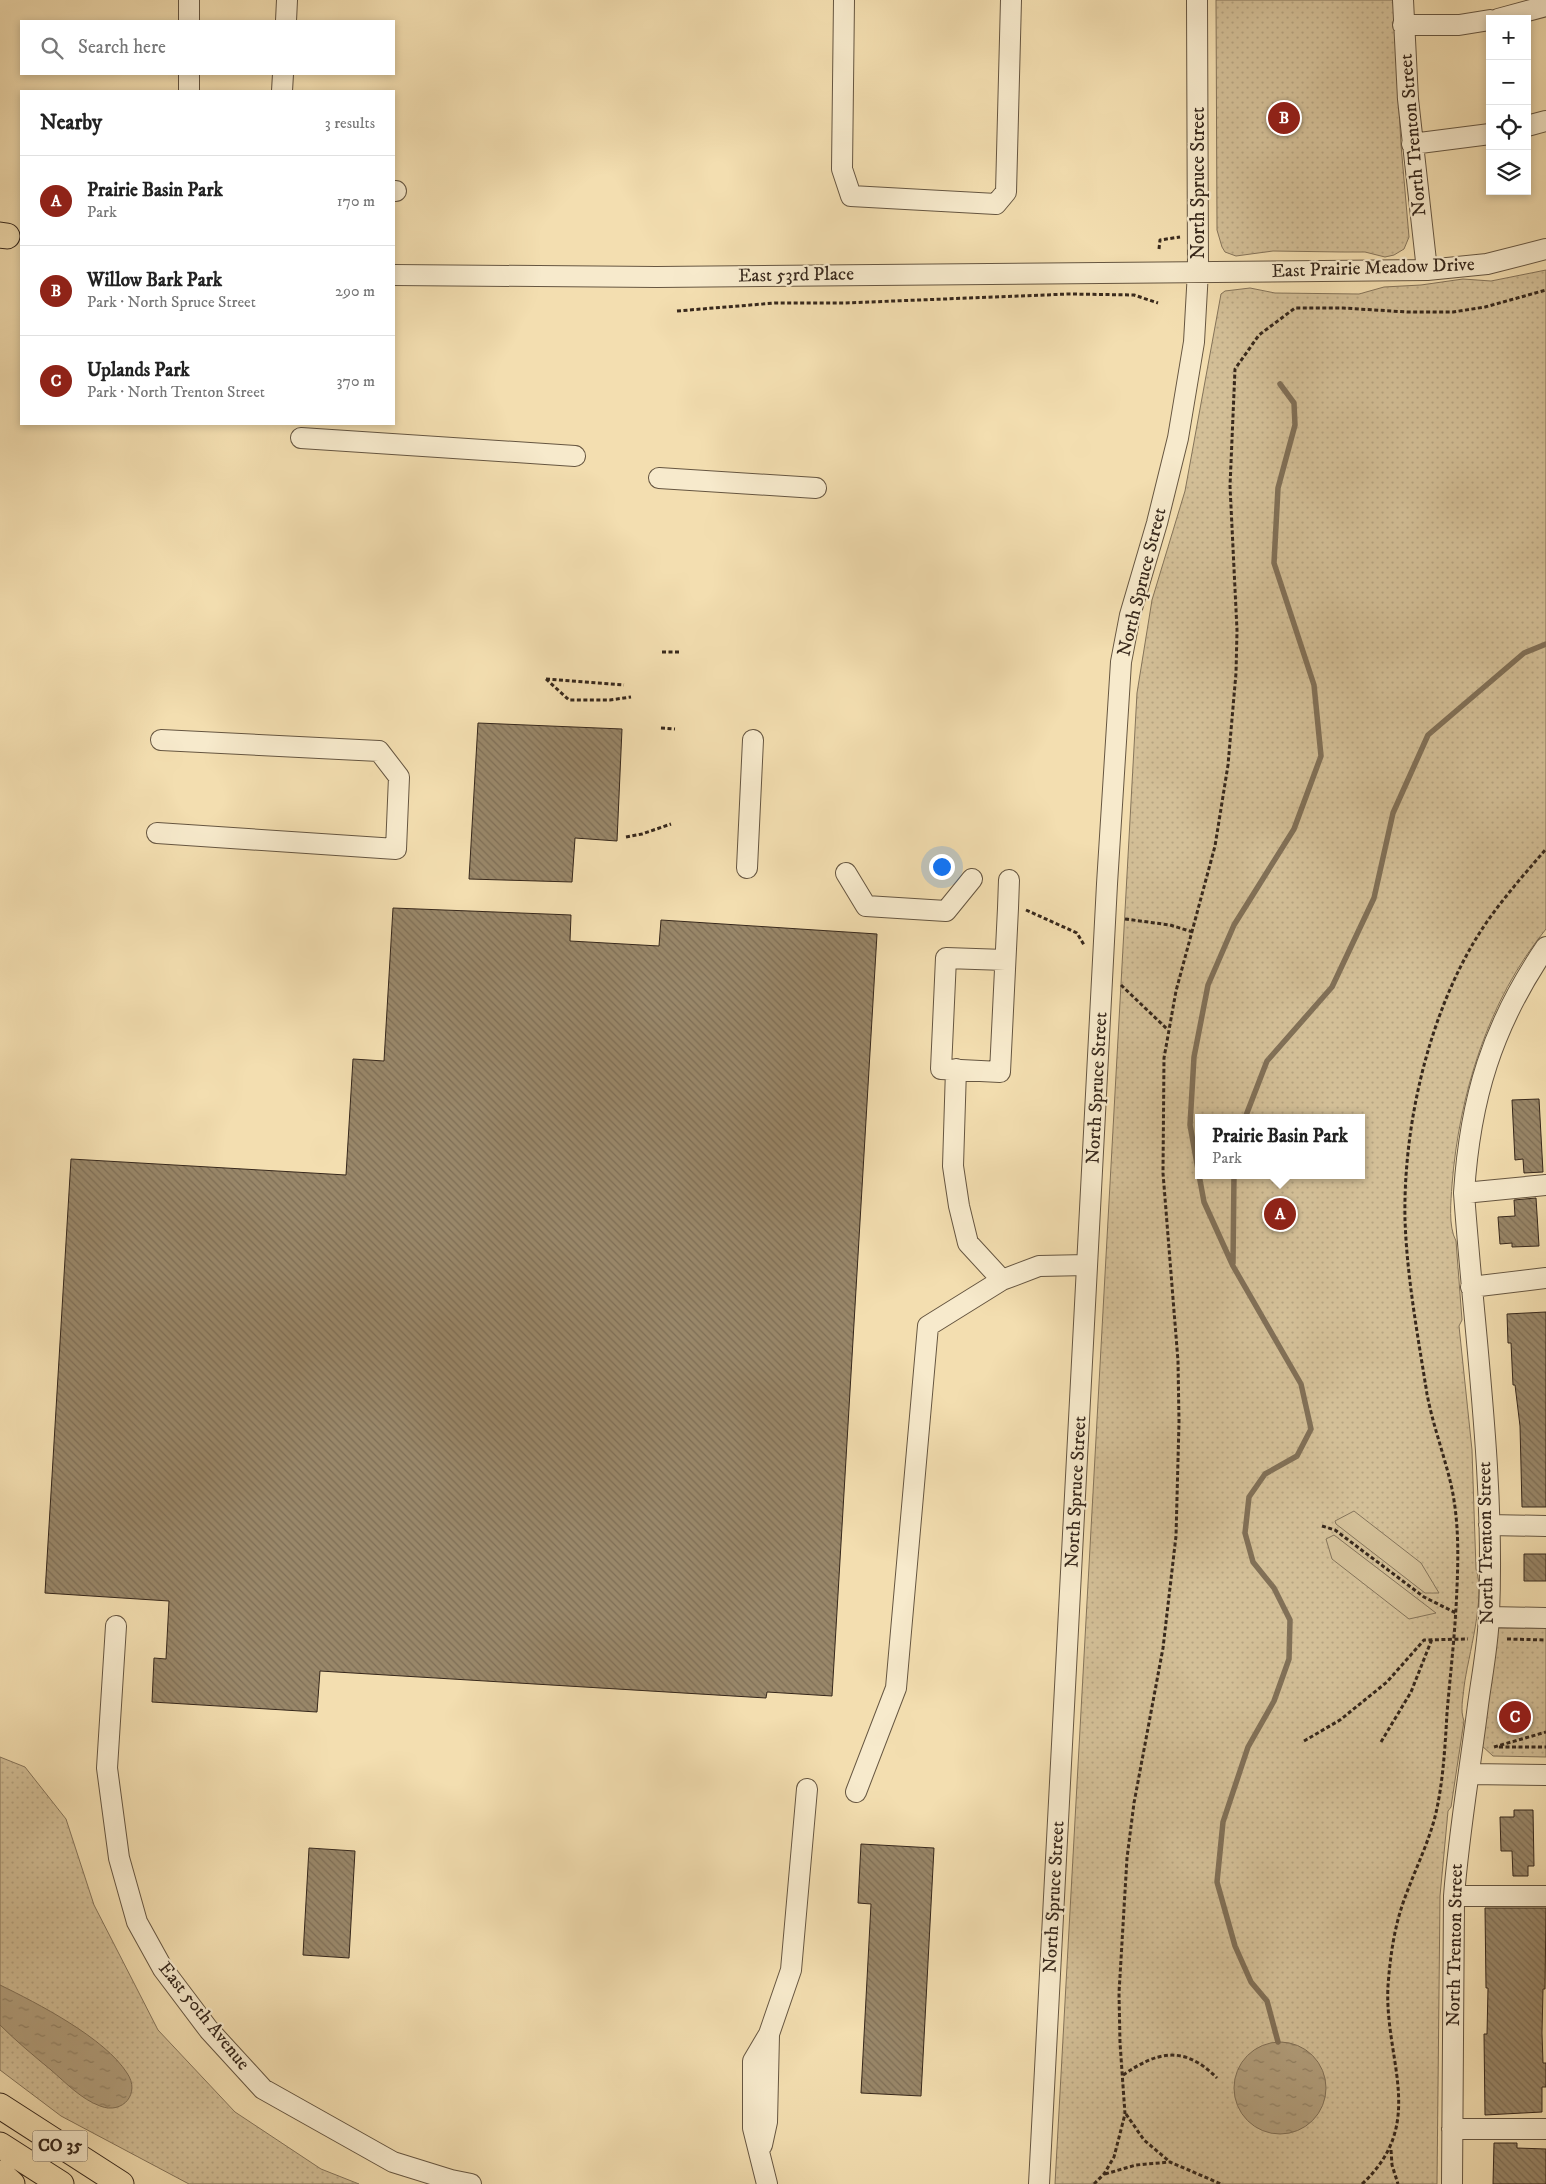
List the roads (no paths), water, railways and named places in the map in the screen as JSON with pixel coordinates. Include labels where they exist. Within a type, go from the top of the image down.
[{"type":"main road","name":"CO 35","points":[[0,2106],[121,2184]]},
{"type":"main road","name":"CO 35","points":[[0,2145],[61,2184]]},
{"type":"main road","points":[[0,2173],[12,2184]]},
{"type":"street","points":[[189,0],[189,20]]},
{"type":"street","points":[[286,20],[287,0]]},
{"type":"street","points":[[844,0],[842,169],[851,196],[996,204],[1006,192],[1011,0]]},
{"type":"street","name":"North Spruce Street","points":[[1040,2184],[1087,1265],[1121,662],[1130,615],[1157,523],[1180,430],[1194,342],[1198,271],[1198,0]]},
{"type":"street","name":"North Trenton Street","points":[[1402,0],[1412,144],[1427,270]]},
{"type":"street","points":[[1509,15],[1537,5]]},
{"type":"street","points":[[1403,25],[1459,25],[1486,21]]},
{"type":"street","points":[[189,75],[189,90]]},
{"type":"street","points":[[282,90],[283,75]]},
{"type":"street","points":[[1531,125],[1546,121]]},
{"type":"street","points":[[1412,144],[1486,135]]},
{"type":"street","name":"East Prairie Meadow Drive","points":[[1198,271],[1427,270],[1487,264],[1546,249]]},
{"type":"street","name":"East 53rd Place","points":[[395,275],[657,277],[1198,271]]},
{"type":"street","points":[[301,438],[575,456]]},
{"type":"street","points":[[659,478],[816,488]]},
{"type":"street","points":[[157,833],[396,849],[399,777],[379,751],[161,740]]},
{"type":"street","points":[[747,868],[753,740]]},
{"type":"street","points":[[846,873],[866,906],[946,910],[972,880]]},
{"type":"street","points":[[1005,960],[946,958],[941,1069],[1000,1072],[1009,880]]},
{"type":"street","name":"North Trenton Street","points":[[1452,2184],[1454,1896],[1489,1617],[1488,1481],[1464,1193],[1467,1153],[1476,1097],[1500,1029],[1526,977],[1546,947]]},
{"type":"street","points":[[956,1069],[953,1166],[959,1206],[968,1243],[1002,1280]]},
{"type":"street","points":[[1464,1193],[1546,1185]]},
{"type":"street","points":[[856,1792],[896,1688],[928,1326],[1002,1280],[1039,1266],[1087,1265]]},
{"type":"street","points":[[1471,1287],[1546,1278]]},
{"type":"street","points":[[1489,1525],[1546,1526]]},
{"type":"street","points":[[1489,1617],[1546,1618]]},
{"type":"street","name":"East 50th Avenue","points":[[116,1626],[107,1768],[120,1858],[137,1922],[163,1969],[209,2030],[263,2089],[393,2162],[451,2180],[471,2184]]},
{"type":"street","points":[[1469,1774],[1546,1775]]},
{"type":"street","points":[[767,2184],[753,2128],[753,2061],[768,2034],[791,1970],[807,1789]]},
{"type":"street","points":[[1454,1896],[1546,1896]]},
{"type":"street","points":[[1452,2129],[1546,2129]]},
{"type":"water","points":[[0,1985],[51,2012],[103,2047],[117,2060],[131,2081],[131,2095],[127,2100],[122,2105],[108,2108],[93,2103],[74,2090],[19,2043],[0,2025]]},
{"type":"water","points":[[1280,2042],[1298,2045],[1313,2055],[1323,2070],[1326,2088],[1323,2106],[1313,2121],[1298,2131],[1280,2134],[1262,2131],[1247,2121],[1237,2106],[1234,2088],[1237,2070],[1247,2055],[1262,2045]]},
{"type":"waterway","points":[[1195,1153],[1190,1125],[1194,1057],[1208,985],[1234,925],[1294,829],[1321,756],[1314,685],[1274,563],[1278,488],[1295,425],[1294,403],[1280,384]]},
{"type":"waterway","points":[[1247,1114],[1267,1061],[1332,987],[1374,898],[1393,813],[1428,735],[1524,653],[1546,644]]},
{"type":"waterway","points":[[1200,1179],[1204,1202],[1233,1266],[1301,1384],[1311,1429],[1297,1456],[1265,1474],[1249,1497],[1245,1533],[1253,1562],[1274,1588],[1290,1620],[1289,1659],[1274,1701],[1248,1747],[1223,1822],[1217,1882],[1235,1946],[1251,1982],[1267,2001],[1278,2042]]},
{"type":"waterway","points":[[1233,1263],[1234,1179]]},
{"type":"place","name":"Willow Bark Park","points":[[1284,118]]},
{"type":"place","name":"Prairie Basin Park","points":[[1280,1214]]},
{"type":"place","name":"Uplands Park","points":[[1515,1717]]}]
